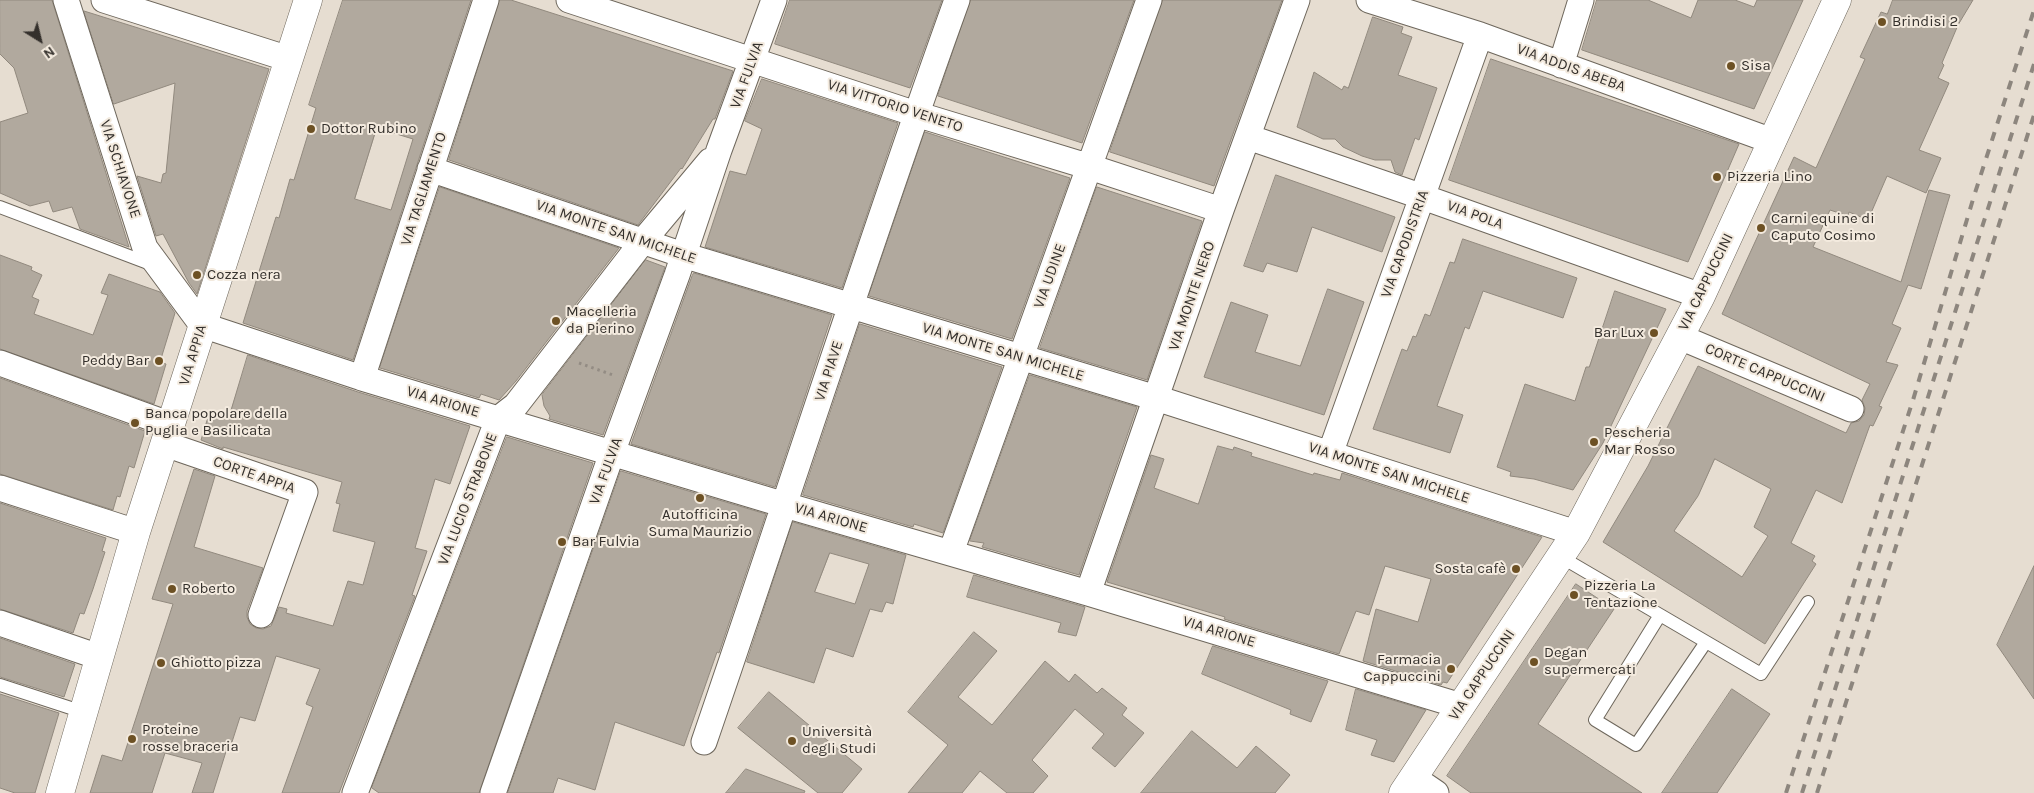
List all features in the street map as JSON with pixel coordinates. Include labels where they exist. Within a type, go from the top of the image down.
[{"type":"street","name":"VIA SCHIAVONE","points":[[66,0],[145,248],[202,325]]},
{"type":"street","points":[[104,0],[289,59]]},
{"type":"street","name":"VIA APPIA","points":[[60,793],[136,532],[308,0]]},
{"type":"street","name":"VIA TAGLIAMENTO","points":[[362,378],[486,0]]},
{"type":"street","name":"VIA VITTORIO VENETO","points":[[569,0],[916,114],[1090,167],[1222,210]]},
{"type":"street","name":"VIA FULVIA","points":[[493,793],[719,150],[774,0]]},
{"type":"street","name":"VIA PIAVE","points":[[704,742],[916,114],[957,0]]},
{"type":"street","name":"VIA UDINE","points":[[951,552],[1149,0]]},
{"type":"street","name":"VIA MONTE NERO","points":[[1088,593],[1297,0]]},
{"type":"street","name":"VIA ADDIS ABEBA","points":[[1368,0],[1480,35],[1772,141]]},
{"type":"street","points":[[1561,65],[1581,0]]},
{"type":"street","name":"VIA CAPPUCCINI","points":[[1409,785],[1576,533],[1701,296],[1837,0]]},
{"type":"street","name":"VIA CAPODISTRIA","points":[[1330,454],[1480,35]]},
{"type":"street","name":"VIA POLA","points":[[1248,137],[1701,296]]},
{"type":"street","name":"VIA FULVIA","points":[[643,241],[719,150]]},
{"type":"street","name":"VIA MONTE SAN MICHELE","points":[[430,169],[683,256],[1156,398],[1576,533]]},
{"type":"street","name":"VIA LUCIO STRABONE","points":[[355,793],[498,419],[516,404],[643,241]]},
{"type":"street","name":"VIA ARIONE","points":[[202,325],[362,378],[785,505],[951,552],[1461,706]]},
{"type":"street","name":"CORTE CAPPUCCINI","points":[[1680,337],[1851,409]]},
{"type":"street","points":[[0,363],[168,435]]},
{"type":"street","name":"CORTE APPIA","points":[[168,435],[305,492],[261,615]]},
{"type":"street","points":[[0,488],[136,532]]},
{"type":"street","points":[[0,623],[99,657]]},
{"type":"street","points":[[1409,785],[1436,793]]},
{"type":"lane","points":[[0,207],[160,267]]},
{"type":"lane","points":[[1561,557],[1761,674],[1808,602]]},
{"type":"lane","points":[[1660,615],[1595,720],[1636,745],[1706,642]]},
{"type":"lane","points":[[0,685],[83,712]]},
{"type":"path","points":[[554,354],[638,384]]},
{"type":"building","points":[[0,0],[52,0],[129,247],[80,229],[72,207],[53,212],[49,201],[30,206],[0,193],[0,122],[28,113],[14,68],[0,54]]},
{"type":"building","points":[[343,0],[471,0],[353,360],[243,323],[276,217],[279,218],[290,179],[294,180],[316,108],[309,105]],"holes":[[[377,128],[413,139],[391,210],[355,199]]]},
{"type":"building","points":[[500,0],[511,0],[733,71],[715,119],[713,119],[682,169],[638,225],[449,160]]},
{"type":"building","points":[[790,0],[942,0],[910,88],[775,44]]},
{"type":"building","points":[[971,0],[1134,0],[1082,143],[938,96]]},
{"type":"building","points":[[1163,0],[1282,0],[1214,186],[1110,152]]},
{"type":"building","points":[[1597,0],[1648,0],[1691,18],[1698,0],[1735,0],[1754,7],[1757,0],[1803,0],[1754,109],[1582,50]]},
{"type":"building","points":[[1893,0],[1973,0],[1958,25],[1942,63],[1944,65],[1938,78],[1949,83],[1919,150],[1941,158],[1926,193],[1887,176],[1868,220],[1849,212],[1848,216],[1830,210],[1813,247],[1901,282],[1929,190],[1950,195],[1921,289],[1908,285],[1892,324],[1901,328],[1886,362],[1898,365],[1879,406],[1882,407],[1873,426],[1870,425],[1842,503],[1816,490],[1791,543],[1815,556],[1812,561],[1816,564],[1765,644],[1603,542],[1648,466],[1698,366],[1846,433],[1851,423],[1859,421],[1864,415],[1865,408],[1862,400],[1870,384],[1722,314],[1794,157],[1816,168],[1865,59],[1860,57],[1881,12],[1887,14]],"holes":[[[1715,459],[1771,489],[1754,527],[1768,536],[1742,577],[1674,531],[1698,496]]]},
{"type":"building","points":[[84,11],[269,69],[197,294],[189,283],[163,234],[156,236],[137,176],[161,183],[163,174],[166,173],[175,83],[114,104]]},
{"type":"building","points":[[1373,17],[1403,27],[1401,33],[1412,37],[1398,75],[1437,88],[1419,140],[1415,138],[1402,175],[1395,172],[1391,160],[1375,160],[1362,156],[1343,147],[1335,139],[1323,139],[1297,127],[1314,72],[1342,90],[1344,86],[1348,88]]},
{"type":"building","points":[[1491,59],[1739,144],[1688,262],[1449,180]]},
{"type":"building","points":[[762,79],[898,123],[842,288],[705,247],[730,171],[746,175],[762,129],[745,121]]},
{"type":"building","points":[[925,132],[1070,178],[1012,339],[869,296]]},
{"type":"building","points":[[1276,175],[1395,217],[1382,252],[1312,227],[1297,272],[1267,263],[1263,272],[1244,266]]},
{"type":"building","points":[[440,187],[619,248],[516,381],[499,400],[481,394],[479,398],[380,368]]},
{"type":"building","points":[[1097,187],[1202,221],[1147,380],[1040,348]]},
{"type":"building","points":[[1463,239],[1577,278],[1563,318],[1483,291],[1469,329],[1465,327],[1437,406],[1463,415],[1450,453],[1373,429],[1402,349],[1407,351],[1413,336],[1416,337],[1425,314],[1430,316],[1450,262],[1454,263]]},
{"type":"building","points":[[0,255],[32,267],[31,270],[42,275],[32,297],[39,300],[34,314],[93,335],[108,295],[101,293],[109,274],[160,292],[175,313],[160,362],[166,364],[154,404],[0,349]]},
{"type":"building","points":[[646,260],[665,267],[603,435],[549,419],[550,416],[544,406],[542,395]]},
{"type":"building","points":[[694,273],[832,315],[775,487],[631,444]]},
{"type":"building","points":[[1328,289],[1364,302],[1324,415],[1204,377],[1231,302],[1268,315],[1255,352],[1300,366]]},
{"type":"building","points":[[1615,291],[1666,309],[1603,443],[1573,490],[1534,479],[1510,476],[1511,472],[1497,467],[1525,384],[1575,401],[1586,367],[1589,367]]},
{"type":"building","points":[[860,324],[1002,367],[943,533],[914,524],[913,527],[803,495]]},
{"type":"building","points":[[248,355],[358,392],[470,426],[450,484],[435,479],[415,548],[427,551],[412,595],[415,596],[339,793],[282,793],[313,707],[306,704],[320,669],[276,656],[255,721],[240,717],[232,742],[229,742],[213,793],[192,793],[202,763],[165,753],[152,793],[90,793],[102,755],[122,761],[173,604],[152,599],[194,469],[215,476],[194,547],[263,568],[247,611],[250,624],[256,628],[263,629],[271,626],[279,607],[287,609],[286,613],[333,626],[348,581],[363,585],[375,542],[333,531],[340,504],[336,503],[342,482],[223,447],[223,449],[201,440],[209,414],[228,419]]},
{"type":"building","points":[[1030,375],[1137,407],[1079,575],[982,547],[984,543],[970,541]]},
{"type":"building","points":[[0,378],[145,431],[134,468],[129,466],[120,497],[117,496],[113,510],[0,474]]},
{"type":"building","points":[[507,437],[593,463],[479,793],[379,793],[372,788]]},
{"type":"building","points":[[1218,446],[1233,450],[1234,447],[1252,453],[1251,456],[1313,475],[1314,473],[1340,480],[1342,473],[1542,537],[1447,683],[1443,682],[1441,685],[1363,661],[1376,609],[1418,622],[1431,579],[1385,566],[1369,615],[1356,611],[1339,654],[1224,619],[1225,617],[1107,582],[1151,455],[1164,459],[1154,488],[1198,504]]},
{"type":"building","points":[[621,471],[766,514],[719,653],[717,652],[684,746],[615,722],[595,790],[558,778],[553,793],[508,793]]},
{"type":"building","points":[[0,503],[106,538],[102,551],[105,552],[93,589],[84,614],[80,613],[73,633],[0,609]]},
{"type":"building","points":[[793,522],[906,555],[893,604],[886,602],[882,612],[870,609],[853,657],[826,648],[814,683],[747,662]],"holes":[[[830,553],[869,564],[855,604],[815,592]]]},
{"type":"building","points":[[2034,566],[2034,699],[1997,645]]},
{"type":"building","points":[[974,575],[1085,607],[1076,636],[1058,632],[1061,623],[967,597]]},
{"type":"building","points":[[1576,584],[1614,609],[1538,724],[1642,793],[1471,793],[1447,776]]},
{"type":"building","points":[[974,632],[997,651],[958,697],[992,725],[1045,661],[1069,682],[1075,674],[1097,693],[1102,688],[1127,708],[1122,715],[1144,733],[1115,767],[1092,748],[1104,734],[1075,709],[1032,760],[1048,776],[1033,793],[1007,793],[980,771],[962,793],[908,793],[948,745],[908,712]]},
{"type":"building","points":[[0,638],[75,664],[64,697],[0,677]]},
{"type":"building","points":[[1213,646],[1328,681],[1311,722],[1290,714],[1291,710],[1202,674]]},
{"type":"building","points":[[1356,689],[1426,710],[1394,762],[1371,755],[1377,740],[1346,730]]},
{"type":"building","points":[[1732,689],[1770,714],[1717,793],[1662,793]]},
{"type":"building","name":"Università degli Studi","points":[[769,692],[862,769],[842,793],[818,793],[738,728]]},
{"type":"building","points":[[0,694],[59,713],[35,793],[15,793],[0,788]]},
{"type":"building","points":[[1192,731],[1237,768],[1256,746],[1290,775],[1275,793],[1141,793]]},
{"type":"building","points":[[746,769],[805,791],[804,793],[726,793]]},
{"type":"railway","points":[[1786,793],[1913,400],[1974,196],[2034,10]]},
{"type":"railway","points":[[1802,793],[2034,64]]},
{"type":"railway","points":[[1817,793],[2034,115]]},
{"type":"place","name":"Brindisi 2","points":[[1882,22]]},
{"type":"place","name":"Sisa","points":[[1731,66]]},
{"type":"place","name":"Dottor Rubino","points":[[311,129]]},
{"type":"place","name":"Pizzeria Lino","points":[[1717,177]]},
{"type":"place","name":"Carni equine di Caputo Cosimo","points":[[1761,228]]},
{"type":"place","name":"Cozza nera","points":[[197,275]]},
{"type":"place","name":"Macelleria da Pierino","points":[[556,321]]},
{"type":"place","name":"Bar Lux","points":[[1654,333]]},
{"type":"place","name":"Peddy Bar","points":[[159,361]]},
{"type":"place","name":"Banca popolare della Puglia e Basilicata","points":[[135,423]]},
{"type":"place","name":"Pescheria Mar Rosso","points":[[1594,442]]},
{"type":"place","name":"Autofficina Suma Maurizio","points":[[700,498]]},
{"type":"place","name":"Bar Fulvia","points":[[562,542]]},
{"type":"place","name":"Sosta cafè","points":[[1516,569]]},
{"type":"place","name":"Roberto","points":[[172,589]]},
{"type":"place","name":"Pizzeria La Tentazione","points":[[1574,595]]},
{"type":"place","name":"Degan supermercati","points":[[1534,662]]},
{"type":"place","name":"Ghiotto pizza","points":[[161,663]]},
{"type":"place","name":"Farmacia Cappuccini","points":[[1451,669]]},
{"type":"place","name":"Proteine rosse braceria","points":[[132,739]]},
{"type":"place","name":"Università degli Studi","points":[[792,741]]}]
